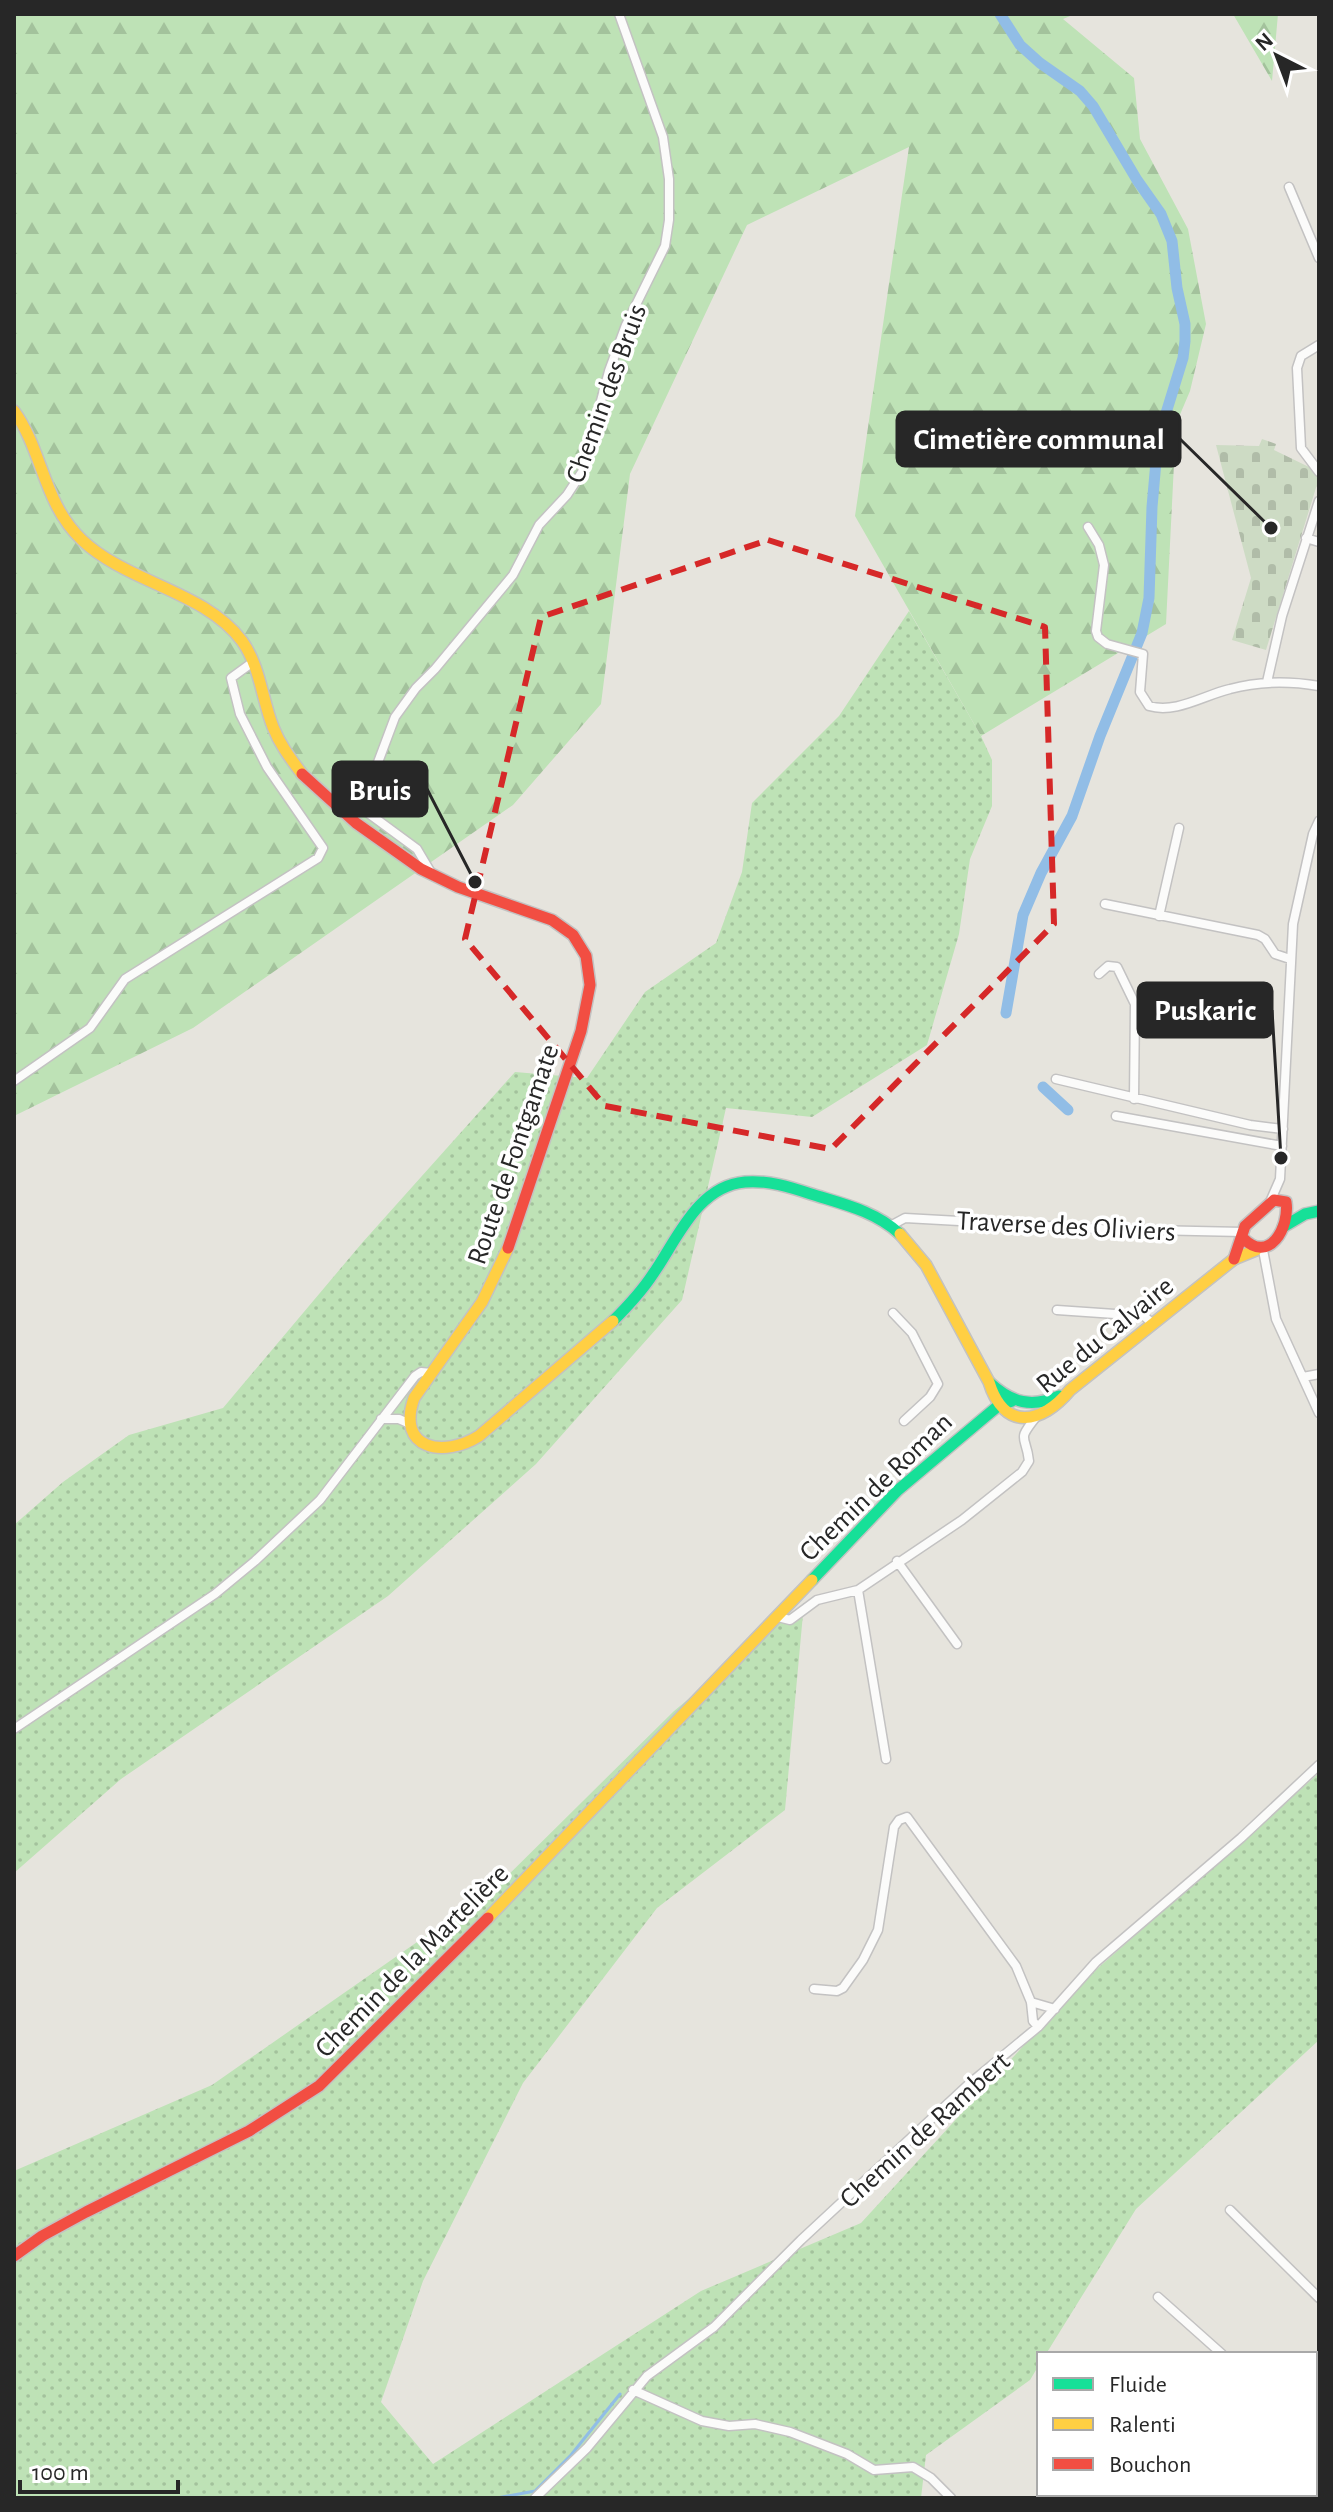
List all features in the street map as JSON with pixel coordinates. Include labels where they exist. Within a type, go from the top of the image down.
[{"type":"street","name":"Chemin des Bruis","points":[[433,876],[417,849],[364,810],[359,799],[363,787],[377,765],[395,717],[513,575],[539,525],[567,495],[582,472],[609,371],[626,325],[665,246],[669,220],[669,179],[663,137],[619,14]]},
{"type":"street","points":[[1289,187],[1319,258]]},
{"type":"street","points":[[1319,345],[1298,361],[1301,448],[1319,472]]},
{"type":"street","name":"Route de Fontgamate","points":[[14,411],[22,422],[59,513],[75,534],[119,566],[219,618],[237,633],[253,662],[271,723],[294,765],[349,816],[404,859],[433,876],[545,917],[564,927],[578,941],[587,958],[590,978],[582,1024],[507,1250],[466,1329],[415,1395],[410,1424]]},
{"type":"street","points":[[1267,682],[1282,616],[1319,501]]},
{"type":"street","points":[[1088,527],[1099,545],[1104,565],[1096,631],[1107,644],[1140,652],[1144,659],[1140,692],[1145,703],[1155,708],[1179,706],[1228,689],[1267,682],[1319,686]]},
{"type":"street","points":[[1306,538],[1319,542]]},
{"type":"street","points":[[14,1081],[90,1028],[125,979],[318,858],[323,848],[267,767],[240,714],[231,678],[253,662]]},
{"type":"street","points":[[1243,1235],[1248,1246],[1260,1250],[1271,1244],[1288,1212],[1280,1179],[1290,959],[1297,900],[1319,821]]},
{"type":"street","points":[[1159,916],[1179,828]]},
{"type":"street","points":[[1105,904],[1258,935],[1265,939],[1275,954],[1290,959]]},
{"type":"street","points":[[1099,974],[1108,966],[1117,967],[1135,1004],[1134,1099]]},
{"type":"street","points":[[1056,1079],[1250,1125],[1283,1129]]},
{"type":"street","points":[[1116,1116],[1282,1146]]},
{"type":"street","points":[[1270,1202],[1280,1179]]},
{"type":"street","points":[[381,1419],[399,1419],[410,1424],[415,1437],[425,1446],[440,1450],[455,1448],[486,1431],[630,1304],[702,1204],[717,1191],[735,1183],[754,1181],[872,1213],[892,1225],[916,1249],[926,1265],[989,1382],[998,1406]]},
{"type":"street","points":[[1270,1202],[1277,1199],[1295,1212],[1305,1214]]},
{"type":"street","name":"Rue du Calvaire","points":[[1234,1259],[1245,1226],[1270,1202]]},
{"type":"street","points":[[1280,1230],[1305,1214],[1319,1211]]},
{"type":"street","name":"Traverse des Oliviers","points":[[892,1225],[905,1218],[1243,1235]]},
{"type":"street","points":[[1260,1250],[1276,1319],[1319,1413]]},
{"type":"street","name":"Rue du Calvaire","points":[[998,1406],[1014,1417],[1036,1417],[1061,1401],[1070,1390],[1234,1259],[1260,1250]]},
{"type":"street","points":[[1057,1310],[1144,1316],[1153,1324]]},
{"type":"street","points":[[893,1313],[912,1333],[938,1384],[930,1397],[904,1421]]},
{"type":"street","points":[[14,1729],[215,1594],[255,1561],[320,1500],[415,1376],[421,1372],[431,1373]]},
{"type":"street","points":[[1303,1377],[1319,1374]]},
{"type":"street","points":[[989,1382],[1012,1401]]},
{"type":"street","name":"Chemin de Roman","points":[[780,1616],[898,1490],[998,1406],[1012,1401],[1044,1403],[1070,1390]]},
{"type":"street","points":[[780,1616],[790,1620],[817,1600],[858,1590],[962,1520],[1022,1472],[1029,1461],[1023,1433],[1036,1417]]},
{"type":"street","points":[[897,1561],[957,1644]]},
{"type":"street","points":[[858,1590],[886,1759]]},
{"type":"street","name":"Chemin de la Martelière","points":[[14,2256],[42,2236],[86,2212],[249,2131],[319,2086],[511,1895],[780,1616]]},
{"type":"street","name":"Chemin de Rambert","points":[[535,2498],[587,2448],[647,2376],[714,2327],[801,2240],[969,2084],[1038,2027],[1096,1962],[1241,1838],[1319,1765]]},
{"type":"street","points":[[814,1989],[837,1991],[843,1988],[863,1960],[878,1930],[894,1827],[899,1820],[907,1817],[1016,1966],[1031,2002],[1033,2021],[1038,2027]]},
{"type":"street","points":[[1031,2002],[1055,2009]]},
{"type":"street","points":[[1230,2210],[1319,2298]]},
{"type":"street","points":[[1158,2297],[1220,2352]]},
{"type":"street","points":[[633,2390],[702,2421],[729,2426],[755,2424],[790,2432],[847,2454],[874,2470],[913,2467],[931,2478],[951,2498]]},
{"type":"highlighted area","points":[[768,540],[1045,627],[1054,924],[831,1149],[605,1106],[465,939],[541,617]]},
{"type":"green space","points":[[14,14],[1075,14],[1063,19],[1134,78],[1140,139],[1188,229],[1206,324],[1190,391],[1176,424],[1166,624],[981,736],[855,516],[909,147],[747,225],[630,474],[601,704],[513,805],[193,1028],[14,1116]]},
{"type":"green space","points":[[1233,14],[1278,14],[1272,81]]},
{"type":"green space","points":[[1262,439],[1276,444],[1274,450],[1309,467],[1319,478],[1266,650],[1232,640],[1251,578],[1216,445],[1259,446]]},
{"type":"green space","points":[[909,611],[992,760],[992,806],[970,859],[959,934],[927,1045],[812,1117],[726,1108],[682,1300],[536,1464],[388,1596],[121,1779],[14,1873],[14,1525],[63,1482],[129,1435],[223,1408],[362,1243],[515,1072],[587,1078],[645,992],[716,943],[742,872],[752,803],[839,716]]},
{"type":"green space","points":[[804,1603],[785,1810],[657,1908],[523,2083],[423,2281],[381,2402],[433,2464],[701,2291],[861,2223],[1081,1983],[1319,1773],[1319,2040],[1136,2209],[1047,2352],[1037,2352],[1037,2368],[1030,2380],[926,2455],[921,2498],[14,2498],[14,2171],[212,2085],[496,1887],[674,1711]]},
{"type":"waterway","points":[[1000,14],[1020,45],[1080,91],[1093,106],[1161,214],[1172,241],[1185,324],[1183,358],[1158,439],[1149,598],[1142,633],[1100,736],[1072,816],[1041,873],[1023,915],[1006,1013]]},
{"type":"waterway","points":[[1043,1087],[1068,1110]]},
{"type":"waterway","points":[[497,2498],[535,2491],[571,2455],[620,2394]]},
{"type":"traffic: fast","points":[[613,1321],[644,1286],[701,1204],[728,1186],[754,1182],[787,1187],[858,1209],[880,1219],[900,1234]]},
{"type":"traffic: fast","points":[[1283,1227],[1305,1214],[1319,1211]]},
{"type":"traffic: fast","points":[[990,1383],[1006,1395],[1023,1402],[1040,1402],[1059,1396]]},
{"type":"traffic: fast","points":[[812,1580],[898,1490],[998,1406],[1012,1401]]},
{"type":"traffic: slow","points":[[14,411],[24,427],[59,510],[82,540],[121,567],[208,610],[242,641],[253,661],[276,734],[302,774]]},
{"type":"traffic: slow","points":[[900,1234],[926,1265],[996,1398],[1004,1409],[1024,1418],[1036,1416],[1059,1402],[1234,1259],[1256,1250]]},
{"type":"traffic: slow","points":[[508,1248],[482,1302],[414,1398],[410,1415],[417,1439],[427,1445],[452,1447],[479,1436],[613,1321]]},
{"type":"traffic: slow","points":[[488,1918],[812,1580]]},
{"type":"traffic: jam","points":[[302,774],[356,823],[421,869],[458,887],[552,920],[573,935],[586,956],[590,985],[581,1031],[508,1248]]},
{"type":"traffic: jam","points":[[1234,1259],[1245,1226],[1274,1200],[1286,1202],[1285,1222],[1276,1240],[1261,1247],[1243,1238]]},
{"type":"traffic: jam","points":[[14,2256],[42,2236],[86,2212],[249,2131],[319,2086],[488,1918]]},
{"type":"place","name":"Cimetière communal","points":[[1271,528]]},
{"type":"place","name":"Bruis","points":[[475,882]]},
{"type":"place","name":"Puskaric","points":[[1281,1158]]}]
